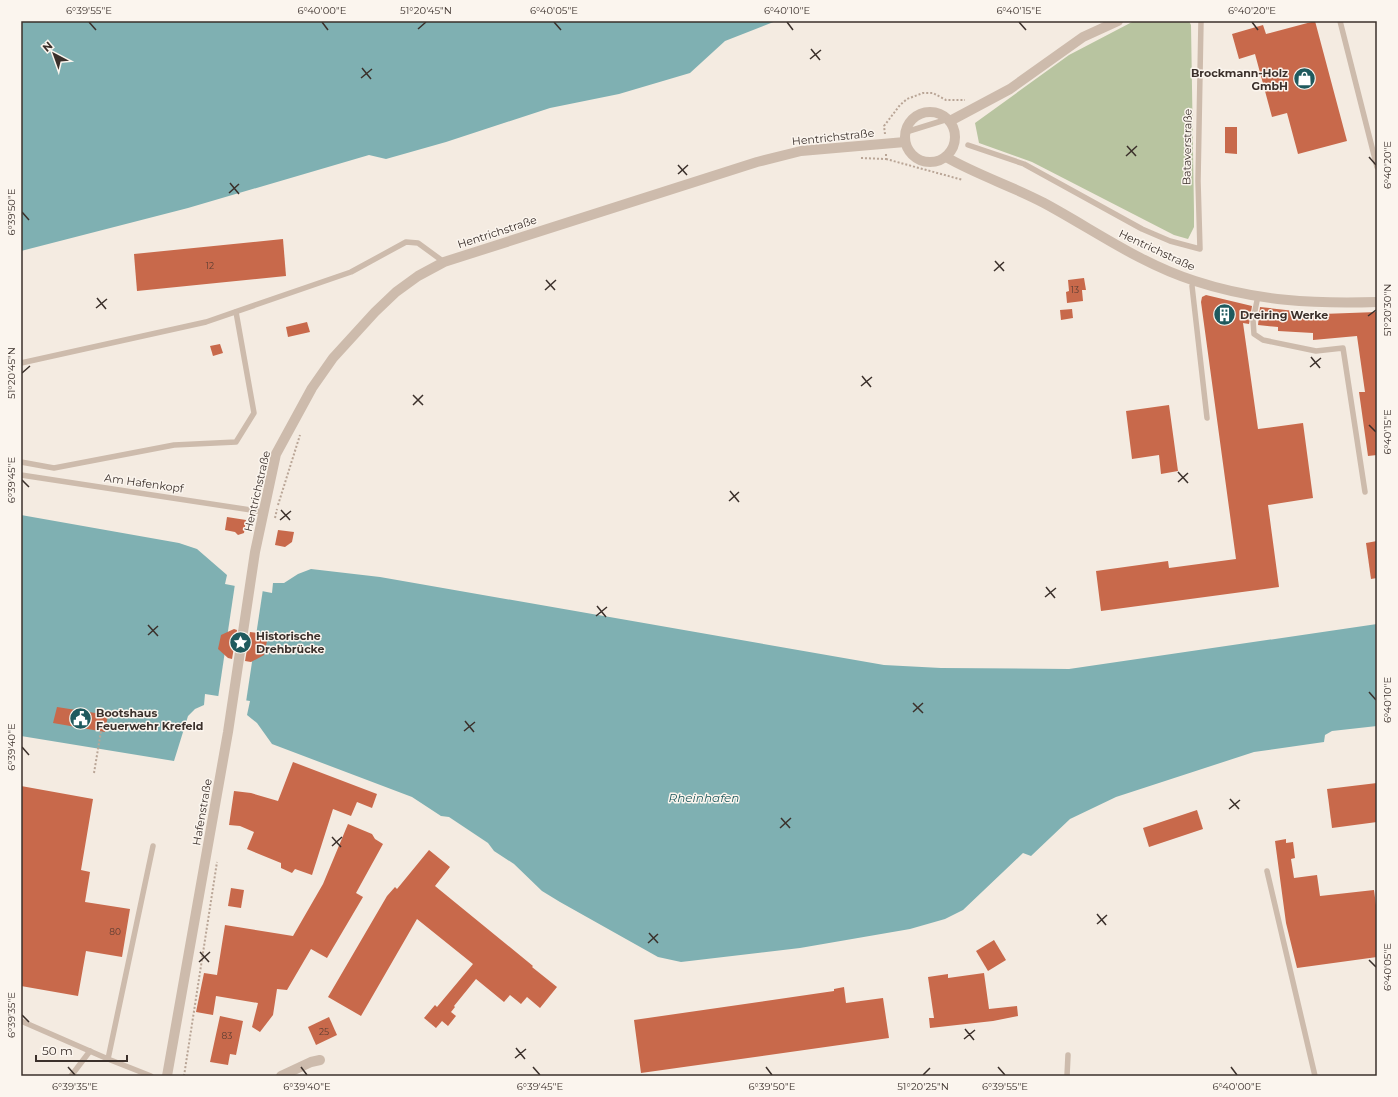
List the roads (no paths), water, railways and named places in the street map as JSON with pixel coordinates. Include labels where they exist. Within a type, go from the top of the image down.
[{"type":"street","points":[[949,120],[1010,89],[1083,37],[1118,21]]},
{"type":"street","points":[[938,112],[949,120],[955,133],[955,142],[946,157],[934,162],[922,161],[908,150],[906,137],[911,120],[922,113],[938,112]]},
{"type":"street","name":"Hentrichstraße","points":[[255,552],[276,454],[312,388],[325,370],[375,312],[396,292],[418,276],[444,262],[757,162],[800,151],[885,144],[906,137]]},
{"type":"street","name":"Hentrichstraße","points":[[946,157],[970,170],[1004,184],[1045,204],[1134,254],[1194,281],[1284,301],[1326,304],[1377,302]]},
{"type":"street","name":"Hafenstraße","points":[[167,1076],[228,732],[255,552]]},
{"type":"street","points":[[281,1076],[311,1062],[320,1060]]},
{"type":"lane","name":"Bataverstraße","points":[[968,145],[1024,164],[1142,229],[1170,241],[1200,249],[1198,181],[1201,21]]},
{"type":"lane","points":[[1340,21],[1377,167]]},
{"type":"lane","points":[[21,363],[206,322],[351,272],[406,242],[418,243],[444,262]]},
{"type":"lane","points":[[1194,281],[1192,286],[1207,418]]},
{"type":"lane","points":[[1258,296],[1253,320],[1254,334],[1263,340],[1316,351],[1343,348],[1365,492]]},
{"type":"lane","points":[[21,462],[54,468],[174,445],[236,442],[254,413],[236,312]]},
{"type":"lane","name":"Am Hafenkopf","points":[[21,475],[264,512]]},
{"type":"lane","points":[[108,1059],[153,846]]},
{"type":"lane","points":[[1267,871],[1315,1076]]},
{"type":"lane","points":[[21,1022],[151,1076]]},
{"type":"lane","points":[[71,1076],[90,1051]]},
{"type":"lane","points":[[1067,1076],[1068,1055]]},
{"type":"water","points":[[21,21],[776,21],[725,41],[690,73],[619,94],[550,108],[446,142],[386,159],[369,155],[188,208],[21,251]]},
{"type":"water","name":"Rheinhafen","points":[[21,515],[179,543],[197,549],[227,575],[225,584],[272,593],[273,583],[284,583],[298,574],[311,569],[380,577],[884,665],[941,668],[1069,669],[1377,624],[1377,726],[1332,731],[1325,735],[1324,742],[1254,752],[1116,797],[1070,819],[1031,856],[1023,853],[963,910],[945,919],[910,929],[800,948],[681,962],[658,957],[542,891],[514,864],[494,851],[488,843],[449,817],[441,816],[412,797],[272,744],[257,723],[247,715],[250,701],[205,694],[204,705],[195,709],[188,716],[174,761],[21,736]]},
{"type":"place","name":"Brockmann-Holz GmbH","points":[[1304,79]]},
{"type":"place","name":"Dreiring Werke","points":[[1224,315]]},
{"type":"place","name":"Historische Drehbrücke","points":[[241,642]]},
{"type":"place","name":"Bootshaus Feuerwehr Krefeld","points":[[80,719]]}]
